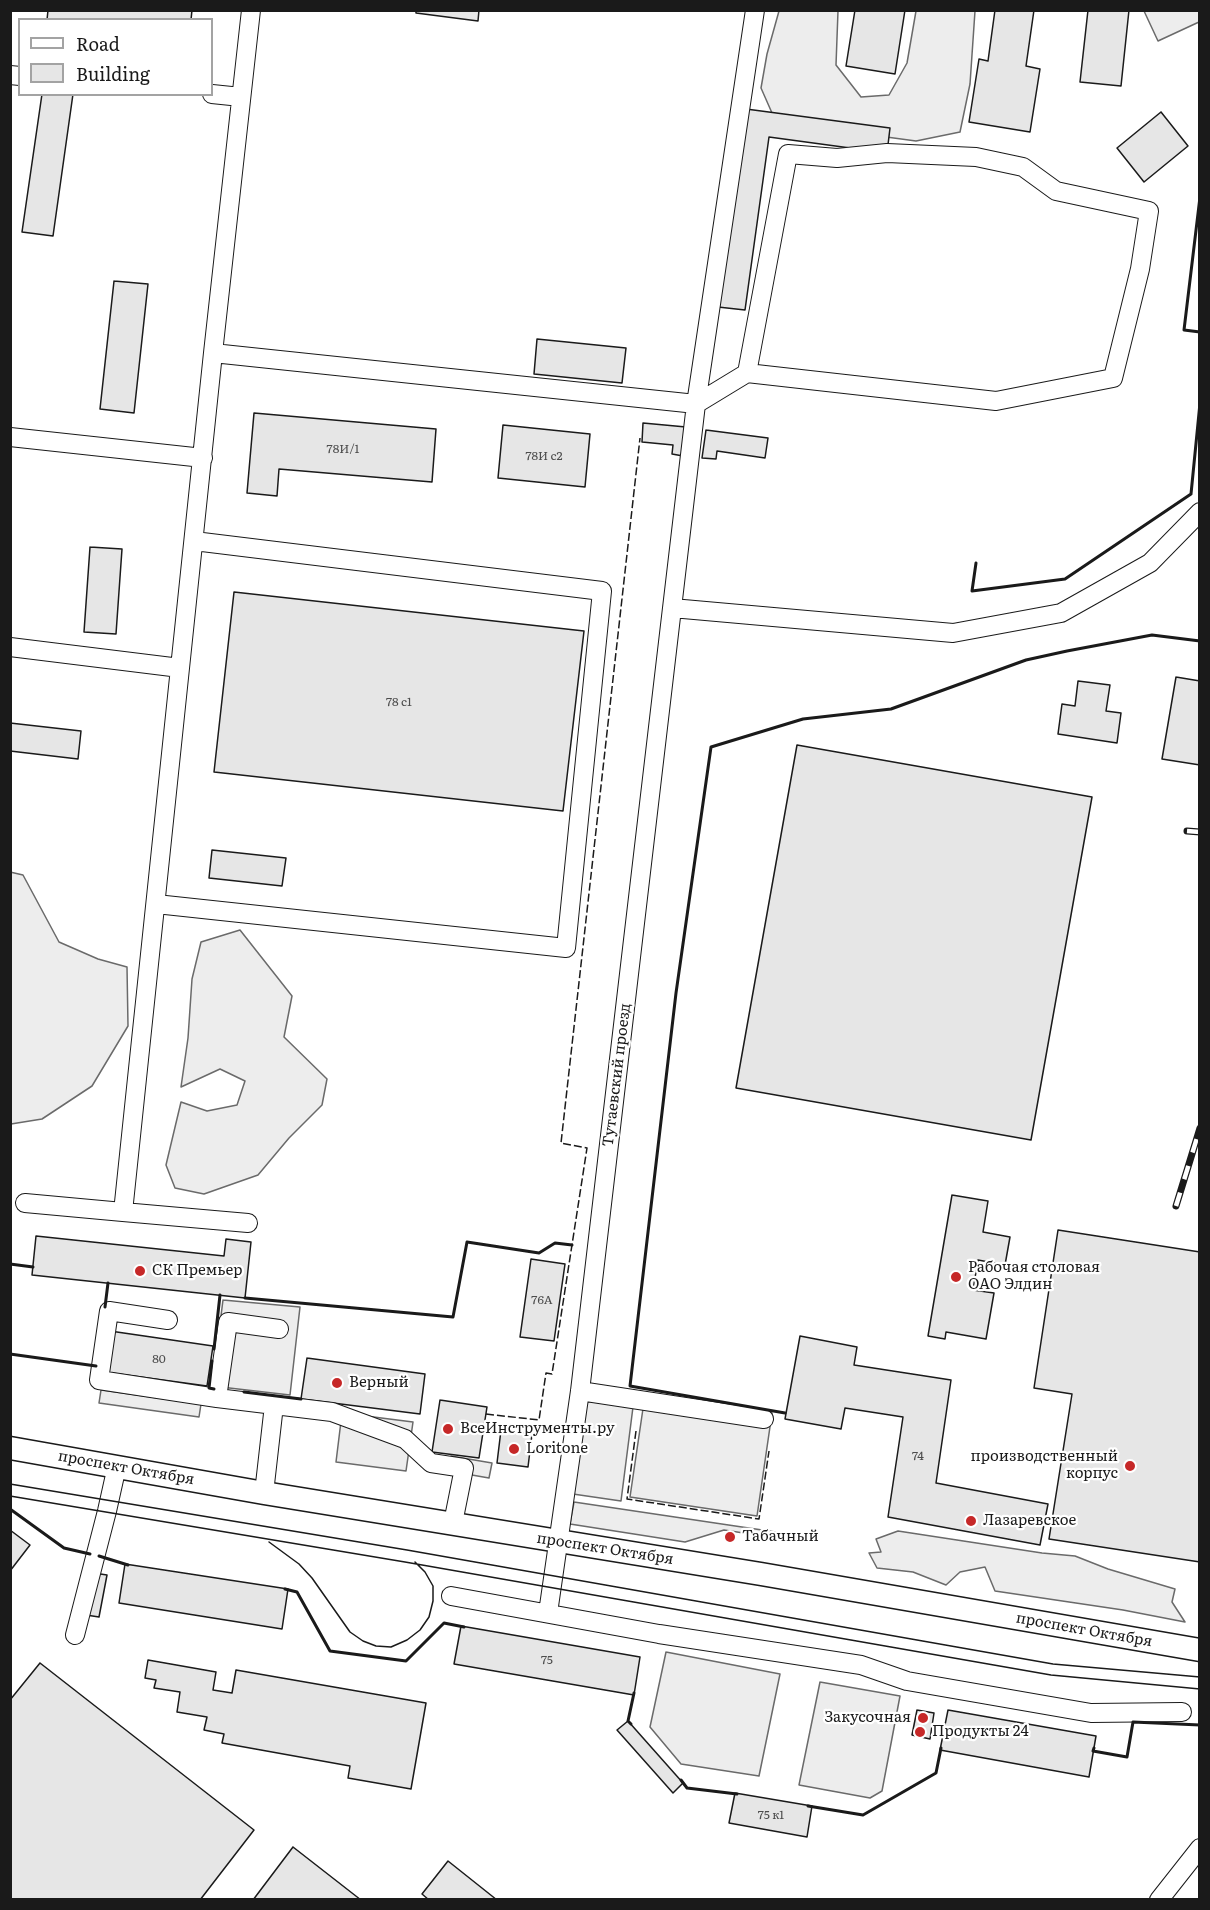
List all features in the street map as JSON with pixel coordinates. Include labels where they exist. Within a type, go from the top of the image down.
[{"type":"main road","name":"проспект Октября","points":[[10,1448],[264,1493],[773,1576],[1200,1650]]},
{"type":"street","points":[[123,1212],[251,10]]},
{"type":"street","name":"Тутаевский проезд","points":[[548,1613],[580,1391],[696,404],[755,10]]},
{"type":"street","points":[[213,94],[241,97]]},
{"type":"street","points":[[213,353],[696,404],[747,372],[996,401],[1113,378],[1140,269],[1149,211],[1056,190],[1023,167],[976,157],[887,153],[837,158],[788,154],[747,372]]},
{"type":"street","points":[[10,438],[203,458]]},
{"type":"street","points":[[672,608],[953,633],[1061,613],[1150,563],[1200,512]]},
{"type":"street","points":[[156,904],[566,948],[602,591],[194,541]]},
{"type":"street","points":[[10,647],[180,668]]},
{"type":"street","points":[[25,1203],[248,1223]]},
{"type":"street","points":[[168,1320],[109,1311],[99,1380],[332,1412],[405,1439],[431,1463],[464,1468],[453,1523]]},
{"type":"street","points":[[217,1398],[228,1322],[279,1329]]},
{"type":"street","points":[[580,1391],[764,1419]]},
{"type":"street","points":[[264,1493],[274,1405]]},
{"type":"street","points":[[75,1635],[117,1466]]},
{"type":"street","points":[[452,1596],[658,1634],[861,1665],[907,1681],[1091,1713],[1182,1712]]},
{"type":"street","points":[[1159,1899],[1200,1848]]},
{"type":"shaded area","points":[[779,11],[838,11],[836,65],[861,97],[889,95],[907,63],[916,11],[975,11],[970,84],[960,132],[916,141],[827,129],[772,113],[761,88],[767,54]]},
{"type":"shaded area","points":[[1144,11],[1199,11],[1199,22],[1158,41]]},
{"type":"shaded area","points":[[10,872],[23,875],[59,942],[98,959],[127,967],[128,1026],[92,1086],[42,1119],[11,1124]]},
{"type":"shaded area","points":[[240,930],[292,996],[284,1037],[327,1079],[322,1105],[289,1138],[258,1175],[204,1194],[175,1188],[166,1165],[181,1102],[207,1111],[237,1105],[245,1081],[220,1069],[181,1087],[188,1038],[192,979],[201,942]]},
{"type":"shaded area","points":[[223,1300],[300,1307],[290,1395],[212,1386]]},
{"type":"shaded area","points":[[101,1390],[201,1404],[199,1417],[99,1403]]},
{"type":"shaded area","points":[[645,1395],[772,1413],[757,1516],[630,1497]]},
{"type":"shaded area","points":[[579,1400],[633,1407],[621,1501],[566,1493]]},
{"type":"shaded area","points":[[342,1413],[413,1422],[406,1471],[336,1462]]},
{"type":"shaded area","points":[[451,1456],[492,1463],[489,1478],[449,1471]]},
{"type":"shaded area","points":[[574,1502],[789,1534],[789,1540],[724,1530],[685,1542],[570,1524]]},
{"type":"shaded area","points":[[898,1531],[1075,1556],[1108,1569],[1175,1589],[1172,1602],[1185,1622],[1123,1610],[995,1591],[985,1567],[960,1572],[946,1585],[913,1572],[877,1568],[869,1553],[881,1552],[876,1539]]},
{"type":"shaded area","points":[[666,1652],[780,1674],[759,1776],[681,1764],[650,1727]]},
{"type":"shaded area","points":[[820,1682],[900,1696],[882,1791],[870,1798],[799,1785]]},
{"type":"building","points":[[48,10],[192,10],[191,18],[47,18]]},
{"type":"building","points":[[416,10],[479,10],[478,21],[416,13]]},
{"type":"building","points":[[855,10],[905,10],[895,74],[846,66]]},
{"type":"building","points":[[995,10],[1034,10],[1026,66],[1040,69],[1030,132],[969,122],[979,59],[988,61]]},
{"type":"building","points":[[1088,10],[1129,10],[1121,86],[1080,82]]},
{"type":"building","points":[[42,96],[73,96],[53,236],[22,232]]},
{"type":"building","points":[[746,109],[890,128],[887,153],[769,137],[745,310],[718,307]]},
{"type":"building","points":[[1161,112],[1188,146],[1144,182],[1117,148]]},
{"type":"building","points":[[114,281],[148,284],[134,413],[100,409]]},
{"type":"building","points":[[537,339],[626,348],[622,383],[534,374]]},
{"type":"building","points":[[254,413],[436,429],[432,482],[279,469],[277,496],[247,493]]},
{"type":"building","points":[[643,423],[686,427],[683,456],[672,454],[673,445],[642,442]]},
{"type":"building","points":[[503,425],[590,434],[585,487],[498,478]]},
{"type":"building","points":[[706,430],[768,438],[765,458],[717,451],[716,459],[702,458]]},
{"type":"building","points":[[90,547],[122,549],[116,634],[84,632]]},
{"type":"building","points":[[234,592],[584,631],[563,811],[214,772]]},
{"type":"building","points":[[1176,677],[1200,681],[1200,765],[1162,759]]},
{"type":"building","points":[[1078,681],[1110,685],[1106,711],[1121,713],[1117,743],[1058,734],[1062,704],[1075,706]]},
{"type":"building","points":[[10,723],[81,731],[78,759],[10,751]]},
{"type":"building","points":[[797,745],[1092,797],[1031,1140],[736,1088]]},
{"type":"building","points":[[212,850],[286,858],[282,886],[209,878]]},
{"type":"building","name":"Рабочая столовая ОАО Элдин","points":[[952,1195],[988,1201],[983,1232],[1010,1237],[1005,1265],[978,1260],[973,1290],[994,1293],[986,1339],[946,1332],[945,1339],[928,1336]]},
{"type":"building","name":"производственный корпус","points":[[1058,1230],[1200,1252],[1200,1562],[1049,1539],[1072,1394],[1034,1388]]},
{"type":"building","name":"СК Премьер","points":[[36,1236],[224,1256],[226,1239],[251,1242],[245,1298],[32,1275]]},
{"type":"building","points":[[531,1259],[565,1264],[554,1341],[520,1337]]},
{"type":"building","points":[[110,1331],[213,1346],[207,1386],[104,1372]]},
{"type":"building","points":[[800,1336],[857,1347],[854,1365],[951,1380],[936,1483],[1048,1504],[1040,1545],[888,1517],[903,1417],[845,1408],[841,1429],[785,1419]]},
{"type":"building","points":[[307,1358],[425,1374],[420,1414],[301,1399]]},
{"type":"building","points":[[440,1400],[487,1407],[479,1458],[432,1452]]},
{"type":"building","name":"Loritone","points":[[501,1430],[532,1434],[528,1467],[497,1463]]},
{"type":"building","points":[[10,1530],[30,1545],[10,1571]]},
{"type":"building","points":[[125,1564],[288,1589],[282,1629],[119,1603]]},
{"type":"building","points":[[94,1573],[107,1575],[99,1617],[86,1615]]},
{"type":"building","points":[[461,1626],[640,1657],[634,1695],[454,1664]]},
{"type":"building","points":[[148,1660],[216,1672],[213,1690],[232,1693],[236,1670],[426,1703],[411,1789],[348,1778],[350,1766],[222,1743],[224,1734],[204,1730],[207,1717],[177,1712],[180,1692],[154,1688],[156,1680],[145,1678]]},
{"type":"building","points":[[40,1663],[254,1830],[200,1900],[10,1900],[10,1700]]},
{"type":"building","points":[[917,1710],[934,1713],[930,1739],[912,1735]]},
{"type":"building","points":[[948,1710],[1096,1736],[1089,1777],[940,1750]]},
{"type":"building","points":[[628,1721],[683,1783],[673,1793],[617,1730]]},
{"type":"building","points":[[735,1793],[812,1806],[807,1837],[729,1823]]},
{"type":"building","points":[[293,1847],[361,1900],[253,1900]]},
{"type":"building","points":[[448,1861],[497,1900],[429,1900],[422,1894]]},
{"type":"tram line","points":[[10,1484],[407,1550],[1053,1664],[1200,1677]]},
{"type":"tram line","points":[[10,1496],[405,1562],[1051,1675],[1200,1689]]},
{"type":"tram line","points":[[269,1542],[299,1564],[312,1578],[350,1632],[376,1646],[391,1647],[407,1640],[420,1630],[429,1617],[433,1601],[433,1586],[425,1572],[415,1562]]},
{"type":"railway","points":[[1187,831],[1200,832]]},
{"type":"railway","points":[[1176,1206],[1200,1128]]},
{"type":"fence","points":[[486,1414],[539,1420],[546,1373],[552,1374],[587,1148],[561,1143],[640,438]]},
{"type":"fence","points":[[636,1431],[627,1499],[759,1519],[769,1451]]},
{"type":"wall","points":[[1200,197],[1184,330],[1200,332]]},
{"type":"wall","points":[[976,563],[972,591],[1065,579],[1191,494],[1200,403]]},
{"type":"wall","points":[[785,1413],[630,1386],[676,993],[711,747],[803,719],[891,709],[1026,660],[1067,651],[1152,635],[1200,641]]},
{"type":"wall","points":[[245,1298],[453,1317],[467,1242],[539,1253],[555,1243],[572,1245]]},
{"type":"wall","points":[[10,1264],[33,1267]]},
{"type":"wall","points":[[105,1307],[108,1283]]},
{"type":"wall","points":[[214,1349],[220,1295]]},
{"type":"wall","points":[[10,1354],[96,1366]]},
{"type":"wall","points":[[212,1361],[209,1388],[214,1389]]},
{"type":"wall","points":[[244,1392],[301,1399]]},
{"type":"wall","points":[[10,1509],[64,1548],[90,1554]]},
{"type":"wall","points":[[99,1556],[128,1565]]},
{"type":"wall","points":[[285,1589],[297,1592],[330,1651],[406,1661],[444,1623],[464,1627]]},
{"type":"wall","points":[[631,1724],[628,1721],[634,1693]]},
{"type":"wall","points":[[1094,1748],[1093,1751],[1127,1757],[1133,1722],[1200,1725]]},
{"type":"wall","points":[[808,1806],[863,1815],[936,1773],[941,1748]]},
{"type":"wall","points":[[681,1780],[687,1788],[737,1794]]},
{"type":"place","name":"СК Премьер","points":[[140,1271]]},
{"type":"place","name":"Рабочая столовая ОАО Элдин","points":[[956,1277]]},
{"type":"place","name":"Верный","points":[[337,1383]]},
{"type":"place","name":"ВсеИнструменты.ру","points":[[448,1429]]},
{"type":"place","name":"Loritone","points":[[514,1449]]},
{"type":"place","name":"производственный корпус","points":[[1130,1466]]},
{"type":"place","name":"Лазаревское","points":[[971,1521]]},
{"type":"place","name":"Табачный","points":[[730,1537]]},
{"type":"place","name":"Закусочная","points":[[923,1718]]},
{"type":"place","name":"Продукты 24","points":[[920,1732]]}]
